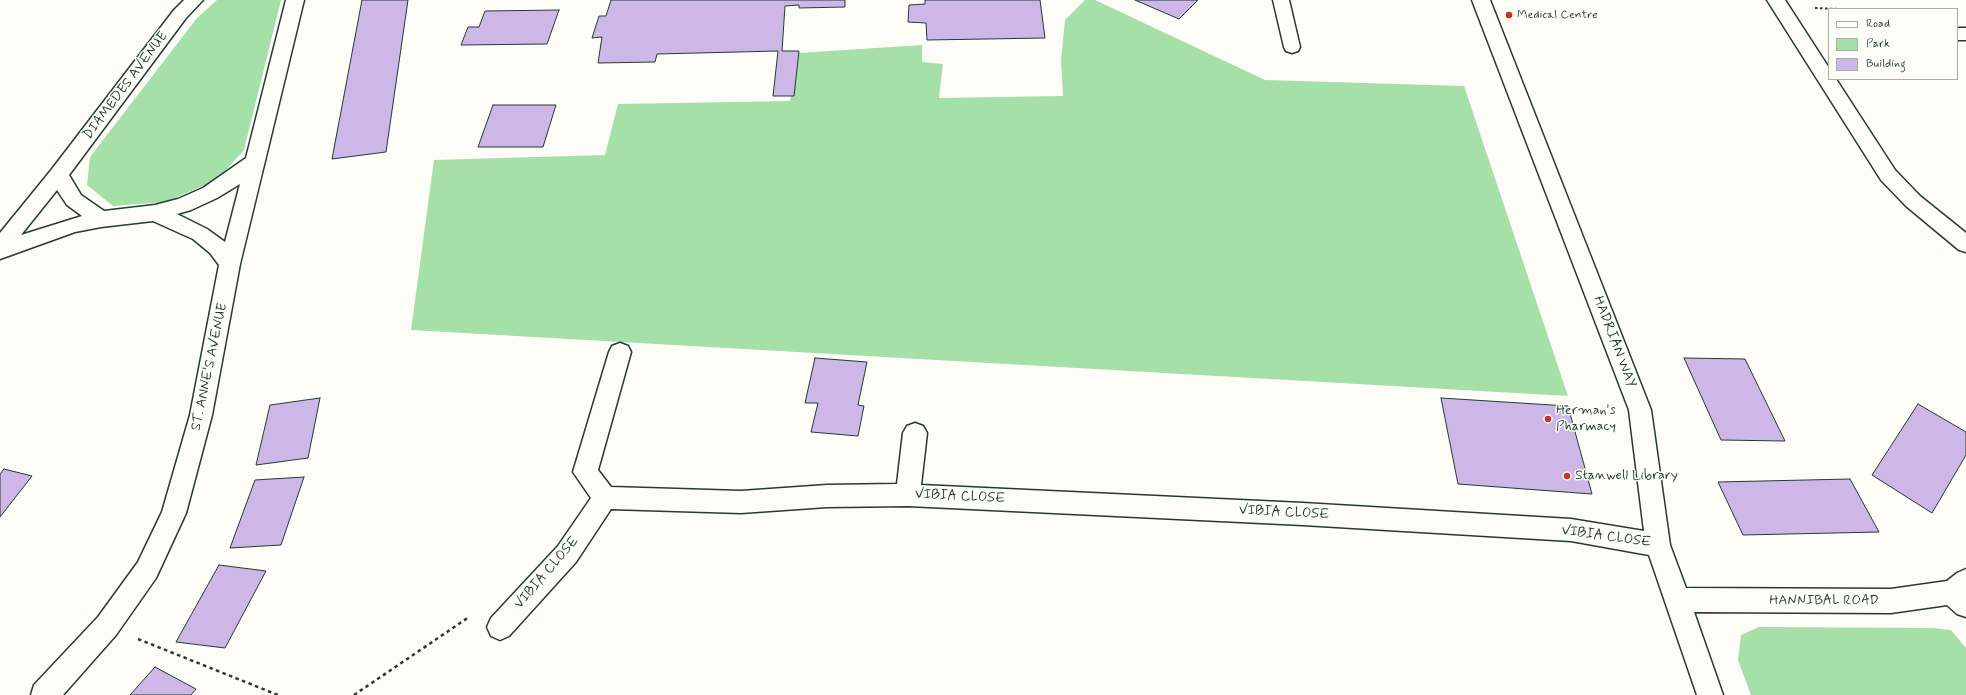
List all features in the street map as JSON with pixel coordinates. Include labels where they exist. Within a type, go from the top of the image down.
[{"type":"street","name":"DIAMEDES AVENUE","points":[[0,247],[59,174],[180,14],[194,0]]},
{"type":"street","name":"ST. ANNE'S AVENUE","points":[[44,695],[73,665],[106,626],[147,570],[174,513],[201,415],[230,264],[295,0]]},
{"type":"street","name":"HADRIAN WAY","points":[[1481,0],[1640,410],[1658,545],[1710,695]]},
{"type":"street","points":[[1776,0],[1888,175],[1913,201],[1966,244]]},
{"type":"street","points":[[0,251],[73,226],[101,219],[155,213],[184,205],[210,193],[234,178],[255,162]]},
{"type":"street","points":[[59,174],[66,189],[74,200],[101,219]]},
{"type":"street","points":[[155,213],[200,234],[218,247],[230,264]]},
{"type":"street","points":[[605,498],[585,472],[620,352]]},
{"type":"street","name":"VIBIA CLOSE","points":[[908,495],[916,434]]},
{"type":"street","name":"VIBIA CLOSE","points":[[500,627],[567,554],[605,498],[741,502],[827,496],[908,495],[1311,514],[1571,530],[1658,545]]},
{"type":"street","name":"HANNIBAL ROAD","points":[[1677,600],[1890,601],[1961,593]]},
{"type":"lane","points":[[1281,0],[1292,47]]},
{"type":"path","points":[[106,626],[278,695]]},
{"type":"green space","points":[[217,0],[281,0],[244,150],[217,180],[165,202],[113,206],[87,185],[90,157],[197,18]]},
{"type":"green space","points":[[1085,0],[1095,0],[1265,80],[1464,86],[1568,396],[411,330],[434,160],[605,155],[618,104],[790,101],[799,53],[922,45],[922,62],[943,64],[939,98],[1063,96],[1061,60],[1065,20]]},
{"type":"green space","points":[[1759,627],[1931,628],[1951,630],[1966,648],[1966,695],[1751,695],[1738,660],[1741,635]]},
{"type":"building","points":[[362,0],[408,0],[386,152],[332,159]]},
{"type":"building","points":[[611,0],[845,0],[845,7],[799,8],[799,5],[785,6],[782,51],[799,51],[794,96],[773,96],[778,51],[657,54],[655,62],[598,63],[602,37],[592,38],[599,16],[606,16]]},
{"type":"building","points":[[925,0],[1040,0],[1045,38],[927,40],[926,23],[908,22],[909,5],[925,4]]},
{"type":"building","points":[[1135,0],[1198,0],[1179,19]]},
{"type":"building","points":[[559,10],[547,44],[461,45],[468,27],[479,27],[485,11]]},
{"type":"building","points":[[493,105],[556,105],[543,147],[478,147]]},
{"type":"building","points":[[815,358],[867,362],[858,405],[864,406],[858,436],[811,432],[818,403],[805,403]]},
{"type":"building","points":[[1684,358],[1745,359],[1785,441],[1721,440]]},
{"type":"building","points":[[320,398],[308,458],[256,465],[270,405]]},
{"type":"building","points":[[1441,398],[1568,406],[1592,494],[1458,484]]},
{"type":"building","points":[[1918,404],[1966,432],[1966,455],[1932,513],[1872,475]]},
{"type":"building","points":[[4,469],[32,476],[0,517],[0,474]]},
{"type":"building","points":[[304,477],[281,545],[230,548],[255,480]]},
{"type":"building","points":[[1850,479],[1879,532],[1743,535],[1718,482]]},
{"type":"building","points":[[219,565],[266,571],[225,648],[176,642]]},
{"type":"building","points":[[155,667],[196,689],[191,695],[130,695]]},
{"type":"place","name":"Medical Centre","points":[[1509,15]]},
{"type":"place","name":"Herman's Pharmacy","points":[[1548,419]]},
{"type":"place","name":"Stanwell Library","points":[[1567,476]]}]
